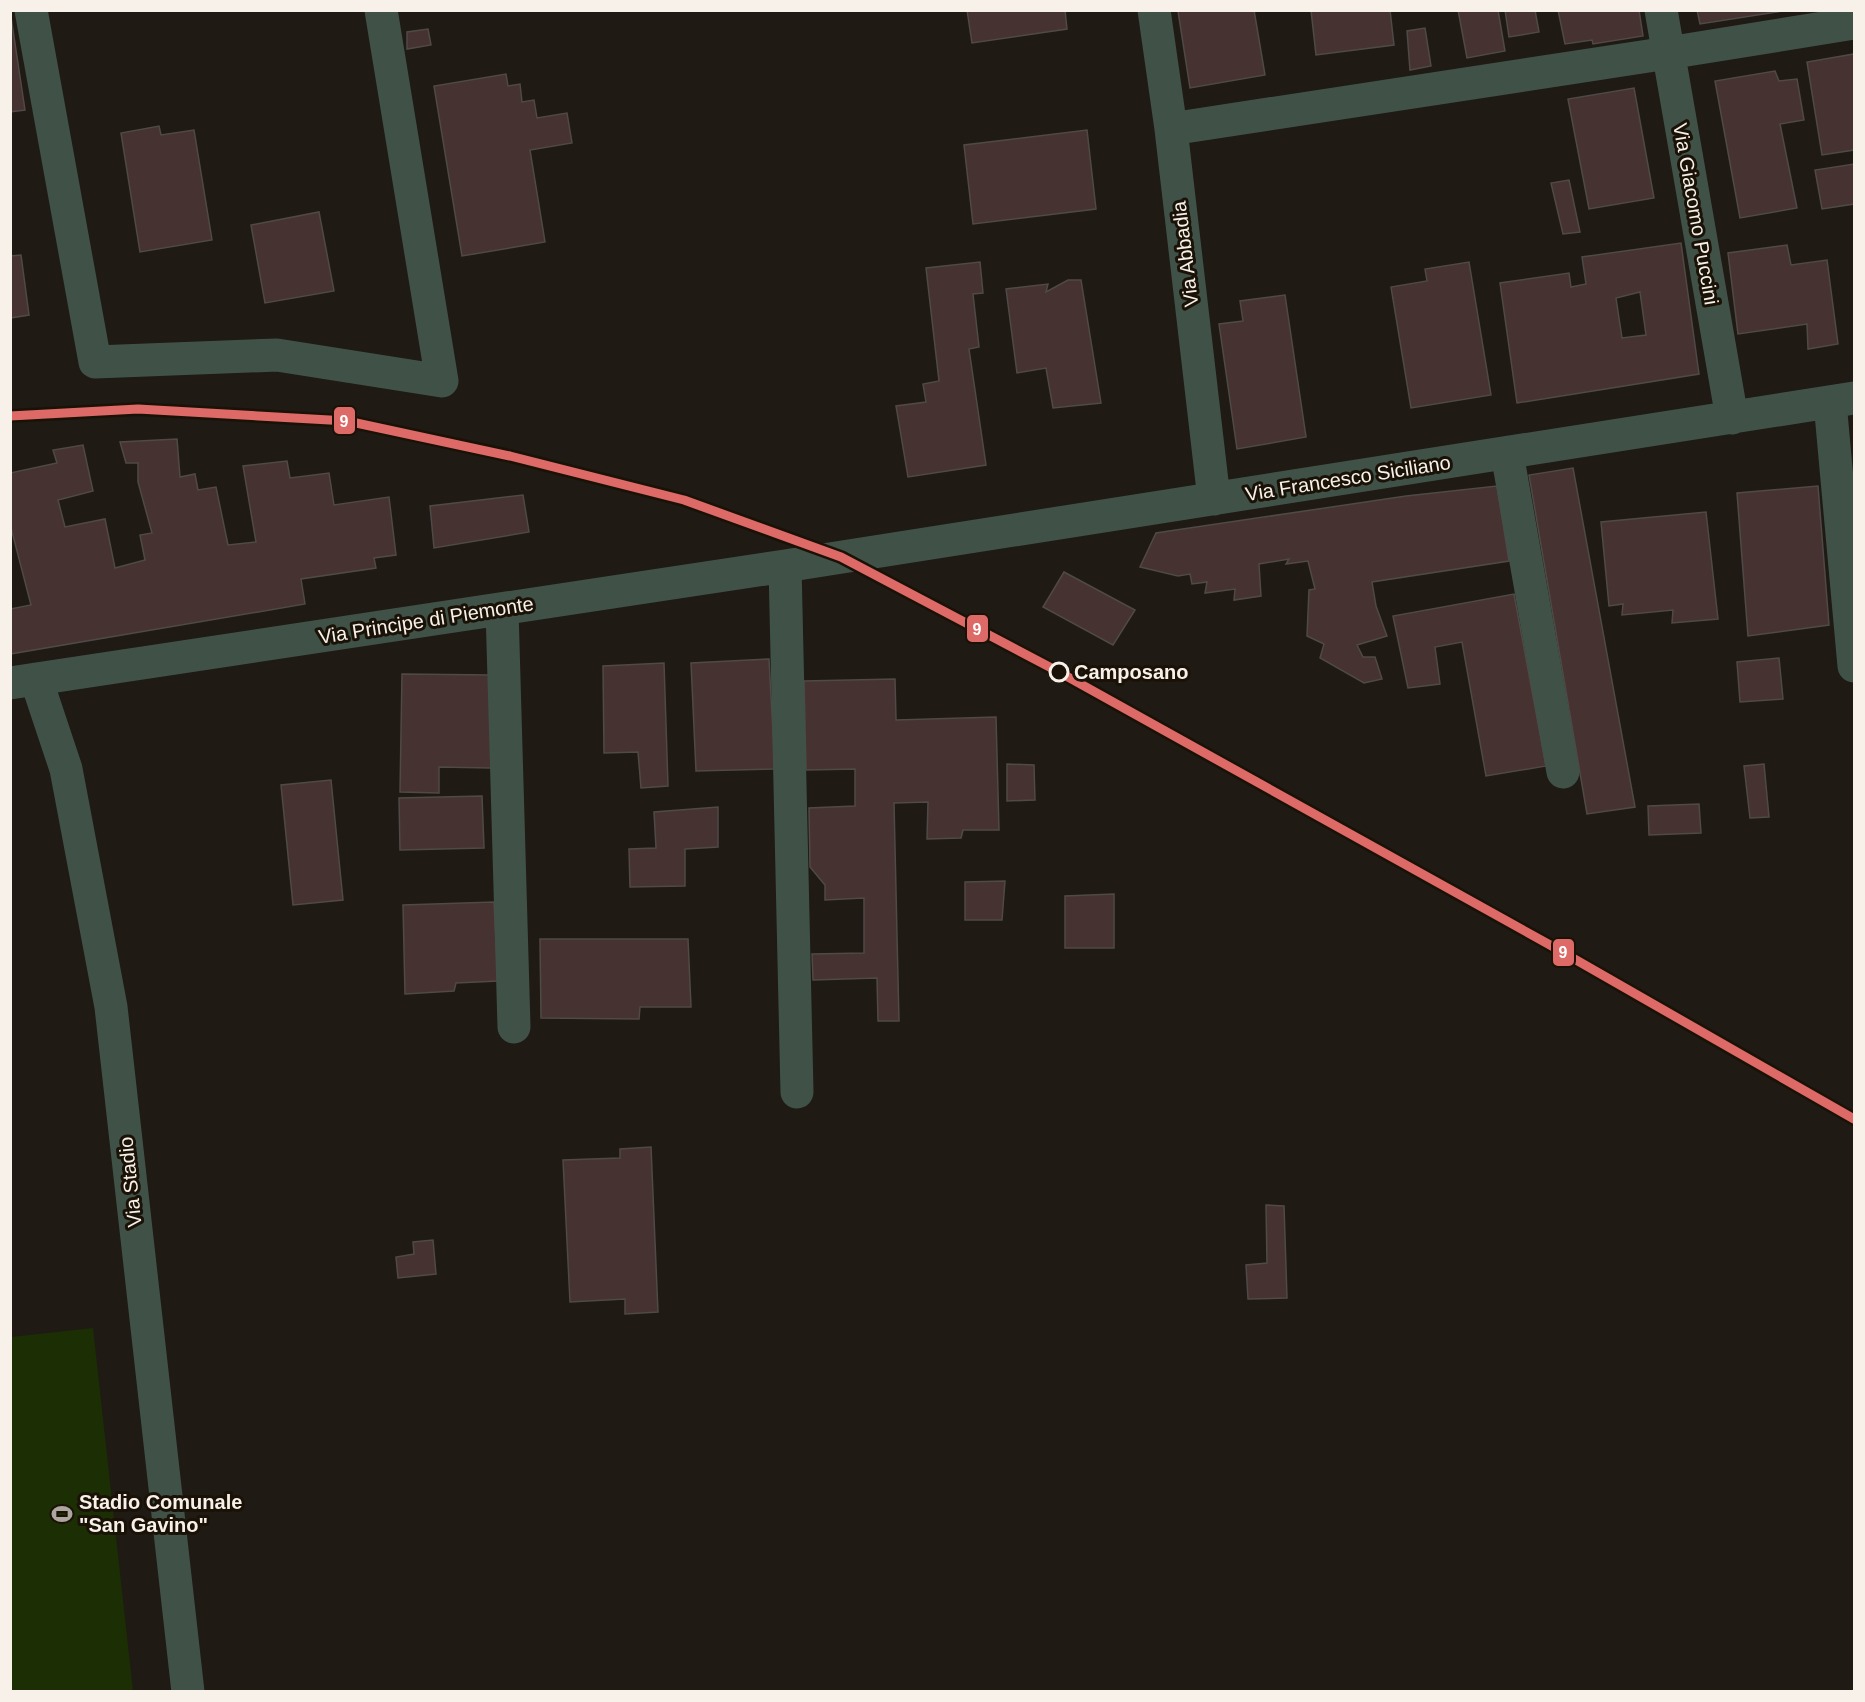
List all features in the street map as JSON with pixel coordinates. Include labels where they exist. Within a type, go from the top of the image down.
[{"type":"street","points":[[31,10],[96,362],[277,355],[442,381],[381,10]]},
{"type":"street","name":"Via Abbadia","points":[[1154,10],[1171,129],[1214,498]]},
{"type":"street","name":"Via Giacomo Puccini","points":[[1661,10],[1732,418]]},
{"type":"street","points":[[1171,129],[1668,53],[1854,22]]},
{"type":"street","points":[[1842,400],[1854,666]]},
{"type":"street","name":"Via Francesco Siciliano","points":[[841,557],[1842,400]]},
{"type":"street","points":[[1507,453],[1563,772]]},
{"type":"street","name":"Via Principe di Piemonte","points":[[23,681],[841,557]]},
{"type":"street","points":[[785,566],[797,1092]]},
{"type":"street","points":[[502,609],[513,1027]]},
{"type":"street","name":"Via Stadio","points":[[23,681],[66,769],[111,1007],[188,1692]]},
{"type":"green space","name":"Stadio Comunale \"San Gavino\"","points":[[93,1328],[133,1691],[11,1691],[11,1337]]},
{"type":"building","points":[[10,10],[25,110],[10,112]]},
{"type":"building","points":[[967,10],[1065,10],[1067,29],[972,43]]},
{"type":"building","points":[[1254,10],[1265,75],[1190,88],[1178,11]]},
{"type":"building","points":[[1311,10],[1390,10],[1394,45],[1316,55]]},
{"type":"building","points":[[1458,10],[1498,10],[1505,51],[1467,58]]},
{"type":"building","points":[[1505,10],[1535,10],[1539,32],[1509,37]]},
{"type":"building","points":[[1558,10],[1639,10],[1643,36],[1593,44],[1592,40],[1565,44]]},
{"type":"building","points":[[1697,10],[1789,10],[1700,24]]},
{"type":"building","points":[[1425,28],[1431,66],[1410,70],[1407,31]]},
{"type":"building","points":[[428,29],[431,45],[407,49],[407,32]]},
{"type":"building","points":[[1854,54],[1854,150],[1822,155],[1807,62]]},
{"type":"building","points":[[1775,71],[1779,81],[1797,79],[1804,120],[1780,124],[1797,208],[1740,218],[1715,81]]},
{"type":"building","points":[[506,74],[508,86],[520,84],[522,102],[534,100],[537,118],[567,113],[572,143],[530,150],[545,242],[462,256],[434,86]]},
{"type":"building","points":[[1634,88],[1654,198],[1589,209],[1568,99]]},
{"type":"building","points":[[159,126],[161,135],[194,130],[212,240],[140,252],[121,133]]},
{"type":"building","points":[[1087,130],[1096,209],[973,224],[964,145]]},
{"type":"building","points":[[1854,164],[1854,204],[1822,209],[1815,170]]},
{"type":"building","points":[[1569,180],[1580,232],[1563,234],[1551,183]]},
{"type":"building","points":[[319,212],[334,291],[265,303],[251,225]]},
{"type":"building","points":[[1681,243],[1699,374],[1517,403],[1500,283],[1569,273],[1571,287],[1586,284],[1582,257]],"holes":[[[1640,292],[1646,335],[1622,338],[1616,298]]]},
{"type":"building","points":[[1787,245],[1791,265],[1827,260],[1838,344],[1808,349],[1807,324],[1738,334],[1728,253]]},
{"type":"building","points":[[21,255],[29,315],[10,318],[10,256]]},
{"type":"building","points":[[980,262],[983,293],[973,294],[979,347],[969,349],[986,465],[908,477],[896,406],[926,402],[923,384],[939,381],[926,268]]},
{"type":"building","points":[[1469,262],[1491,395],[1411,408],[1391,287],[1427,281],[1425,269]]},
{"type":"building","points":[[1068,280],[1081,280],[1101,403],[1053,408],[1046,368],[1017,373],[1006,289],[1048,284],[1046,292]]},
{"type":"building","points":[[1285,295],[1306,437],[1237,449],[1219,324],[1243,321],[1240,301]]},
{"type":"building","points":[[177,439],[180,477],[195,474],[198,490],[216,487],[228,545],[256,542],[243,466],[287,461],[290,478],[329,473],[334,505],[389,497],[396,555],[374,558],[376,568],[301,579],[305,604],[10,654],[10,609],[31,605],[10,524],[10,473],[57,463],[53,450],[83,445],[93,491],[58,500],[65,527],[105,519],[115,568],[145,560],[140,535],[152,533],[138,482],[138,463],[126,463],[120,442]]},
{"type":"building","points":[[1573,468],[1635,807],[1587,814],[1529,475]]},
{"type":"building","points":[[1497,486],[1509,561],[1372,582],[1376,606],[1387,636],[1357,645],[1363,657],[1375,657],[1382,679],[1364,683],[1320,658],[1324,644],[1307,636],[1309,590],[1315,589],[1308,561],[1286,564],[1289,559],[1259,564],[1261,596],[1234,600],[1235,589],[1205,593],[1207,582],[1192,584],[1190,574],[1178,576],[1140,567],[1156,533],[1406,496]]},
{"type":"building","points":[[1818,486],[1829,625],[1748,636],[1737,493]]},
{"type":"building","points":[[523,495],[529,532],[434,548],[430,506]]},
{"type":"building","points":[[1706,512],[1718,619],[1672,623],[1673,610],[1622,615],[1623,604],[1609,606],[1601,522]]},
{"type":"building","points":[[1064,572],[1135,610],[1113,645],[1043,607]]},
{"type":"building","points":[[1514,594],[1546,766],[1486,776],[1462,642],[1435,647],[1440,684],[1408,688],[1393,616]]},
{"type":"building","points":[[1779,658],[1783,699],[1740,702],[1737,662]]},
{"type":"building","points":[[769,659],[775,769],[696,771],[691,663]]},
{"type":"building","points":[[664,663],[668,786],[641,788],[638,752],[604,753],[603,666]]},
{"type":"building","points":[[402,674],[491,675],[491,768],[439,767],[439,793],[400,792]]},
{"type":"building","points":[[895,679],[896,720],[996,717],[999,830],[963,830],[961,838],[927,839],[928,802],[894,803],[899,1021],[878,1021],[877,978],[813,980],[812,954],[864,953],[864,898],[825,900],[825,885],[810,867],[809,808],[855,806],[855,769],[806,770],[804,681]]},
{"type":"building","points":[[1007,764],[1034,765],[1035,800],[1007,801]]},
{"type":"building","points":[[1764,764],[1769,817],[1750,818],[1744,766]]},
{"type":"building","points":[[331,780],[343,900],[293,905],[281,785]]},
{"type":"building","points":[[482,796],[484,848],[400,850],[399,798]]},
{"type":"building","points":[[1699,804],[1701,833],[1649,835],[1648,806]]},
{"type":"building","points":[[718,807],[718,847],[685,849],[685,886],[630,887],[629,849],[656,848],[654,812]]},
{"type":"building","points":[[1005,881],[1002,920],[965,920],[965,882]]},
{"type":"building","points":[[1114,894],[1114,948],[1065,948],[1065,896]]},
{"type":"building","points":[[494,902],[498,981],[456,983],[454,991],[405,994],[403,905]]},
{"type":"building","points":[[540,939],[688,939],[691,1007],[640,1007],[639,1019],[541,1018]]},
{"type":"building","points":[[651,1147],[658,1312],[625,1314],[625,1299],[570,1302],[563,1160],[620,1158],[620,1149]]},
{"type":"building","points":[[1266,1205],[1284,1206],[1287,1298],[1248,1299],[1246,1265],[1267,1263]]},
{"type":"building","points":[[433,1240],[436,1274],[398,1278],[396,1257],[414,1254],[413,1242]]},
{"type":"transit line","name":"9","points":[[10,416],[138,409],[347,421],[510,456],[684,500],[841,557],[1059,672],[1550,945],[1854,1119]]},
{"type":"place","name":"Camposano","points":[[1059,672]]},
{"type":"place","name":"Stadio Comunale \"San Gavino\"","points":[[62,1514]]}]
